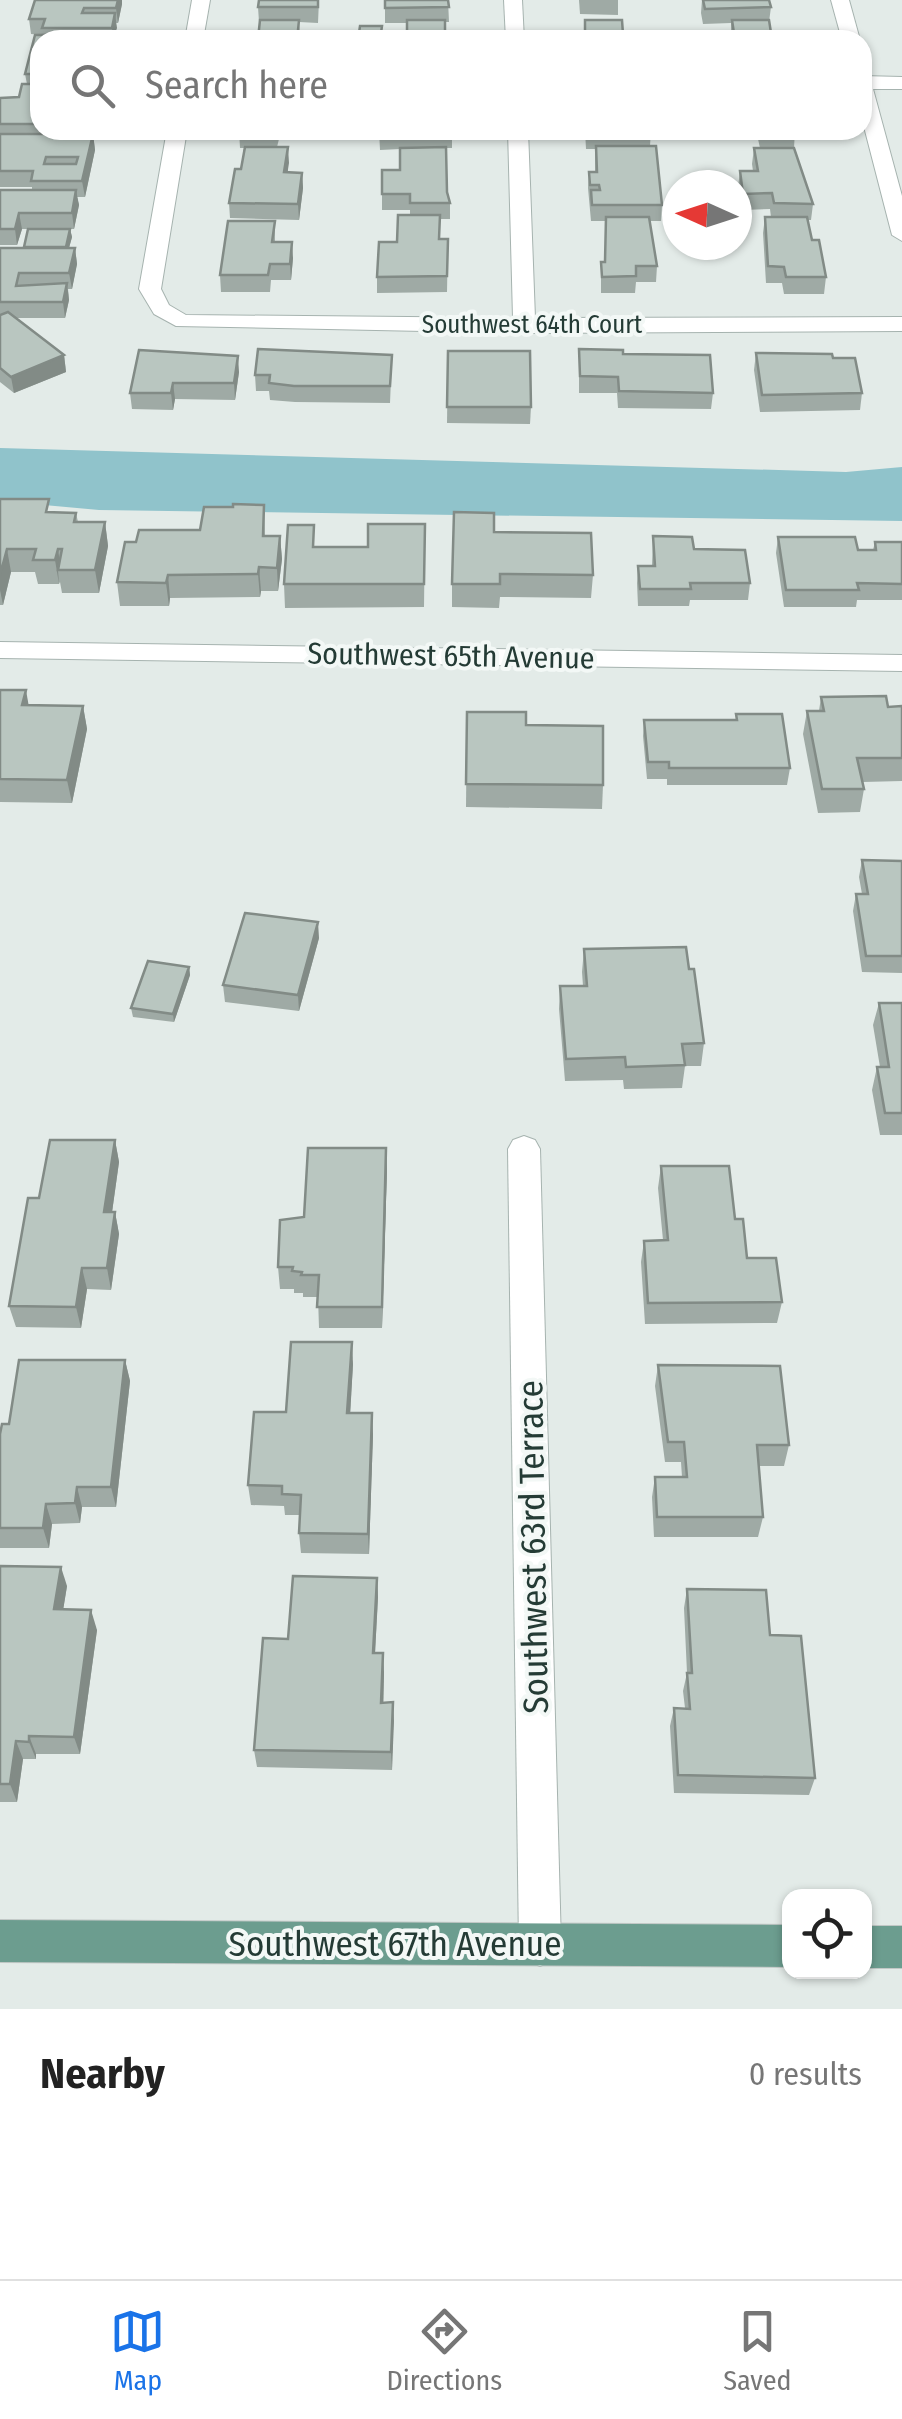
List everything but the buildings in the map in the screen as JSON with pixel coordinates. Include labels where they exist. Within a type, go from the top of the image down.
[{"type":"main road","name":"Southwest 67th Avenue","points":[[0,1941],[782,1946]]},
{"type":"main road","points":[[872,1947],[902,1947]]},
{"type":"street","points":[[196,30],[201,0]]},
{"type":"street","points":[[513,0],[514,30]]},
{"type":"street","points":[[840,0],[848,30]]},
{"type":"street","points":[[872,82],[902,82]]},
{"type":"street","points":[[872,120],[902,235]]},
{"type":"street","name":"Southwest 64th Court","points":[[176,140],[150,282],[152,297],[163,312],[184,321],[524,326],[902,324]]},
{"type":"street","points":[[518,140],[524,326]]},
{"type":"street","name":"Southwest 65th Avenue","points":[[0,650],[902,663]]},
{"type":"street","name":"Southwest 63rd Terrace","points":[[524,1149],[540,1945]]},
{"type":"water","points":[[0,448],[846,472],[902,467],[902,521],[99,510],[0,501]]}]
